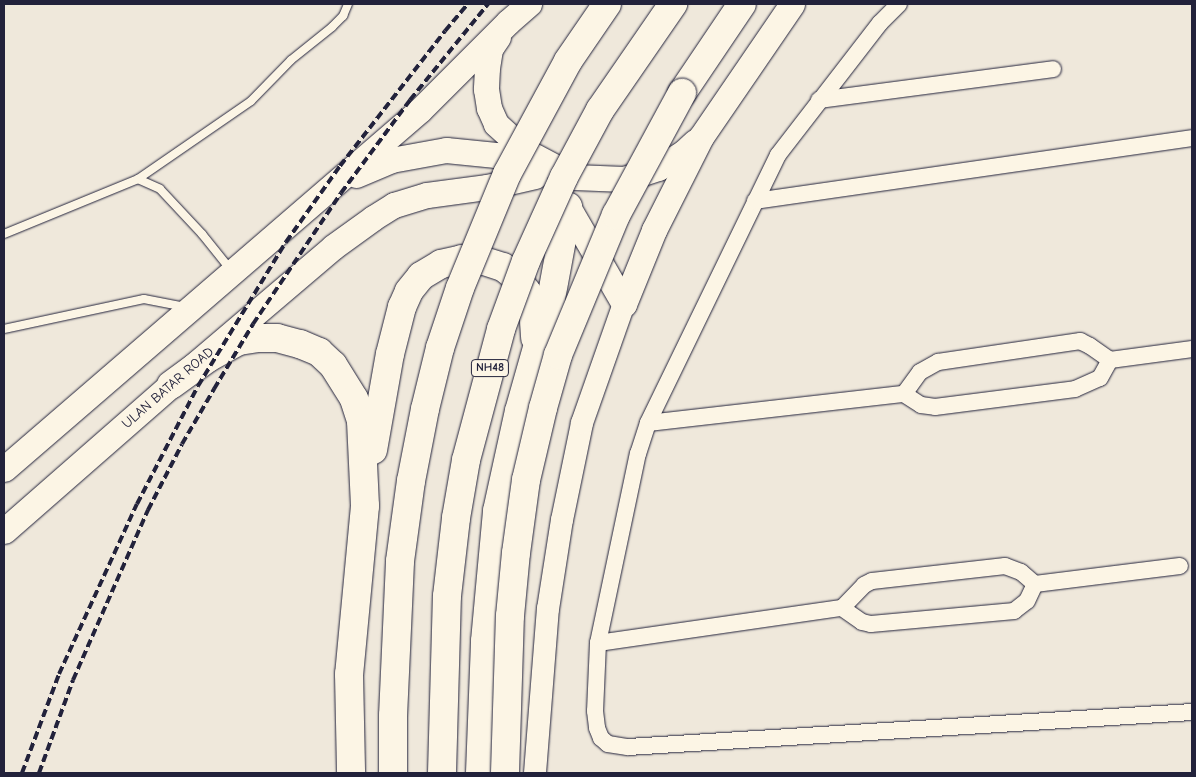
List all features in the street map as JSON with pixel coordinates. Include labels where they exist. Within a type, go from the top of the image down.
[{"type":"highway","points":[[393,773],[393,716],[400,561],[411,481],[424,410],[440,348],[460,288],[507,174],[568,61],[607,4]]},
{"type":"highway","name":"NH48","points":[[442,773],[448,596],[456,518],[466,460],[501,329],[526,261],[564,177],[600,110],[644,43],[673,4]]},
{"type":"highway","points":[[505,773],[510,616],[516,553],[526,480],[558,355],[616,215],[644,159],[682,94],[742,4]]},
{"type":"highway","points":[[480,773],[485,641],[497,511],[519,411],[551,300],[568,207]]},
{"type":"highway","points":[[351,773],[349,674],[365,506],[378,415],[390,354],[402,307],[409,291],[421,276],[440,264],[462,259],[484,260],[503,267],[516,277],[527,292],[533,307],[534,358]]},
{"type":"highway","points":[[171,385],[208,358],[239,341],[257,338],[278,338],[319,352],[333,365],[354,399],[360,421],[365,506]]},
{"type":"main road","points":[[4,469],[231,271],[312,204],[420,110],[508,22],[529,4]]},
{"type":"main road","points":[[536,773],[548,609],[562,520],[582,424],[624,304],[654,230],[701,137],[792,4]]},
{"type":"main road","points":[[508,22],[490,49],[486,89],[489,108],[496,124],[527,152],[574,177],[624,179],[658,168],[683,153],[701,137]]},
{"type":"main road","points":[[312,204],[355,175],[391,160],[422,153],[469,151],[496,155],[520,164],[568,207],[624,304]]},
{"type":"main road","name":"ULAN BATAR ROAD","points":[[4,531],[333,247],[394,205],[427,195],[487,187],[535,176]]},
{"type":"street","points":[[898,4],[880,23],[778,155],[648,423],[638,453],[598,643],[595,711],[597,728],[601,738],[608,744],[616,746],[1192,712]]},
{"type":"street","points":[[819,100],[1053,69]]},
{"type":"street","points":[[756,201],[1192,138]]},
{"type":"street","points":[[904,394],[920,372],[938,362],[1080,341],[1110,360],[1192,349]]},
{"type":"street","points":[[648,423],[904,394],[921,405],[935,407],[1075,389],[1100,378],[1110,360]]},
{"type":"street","points":[[598,643],[842,608],[864,585],[872,581],[1005,566],[1021,572],[1035,584],[1180,566]]},
{"type":"street","points":[[842,608],[862,622],[871,624],[1014,612],[1027,601],[1035,584]]},
{"type":"lane","points":[[4,234],[138,179],[251,101],[292,60],[343,16],[348,4]]},
{"type":"lane","points":[[138,179],[160,189],[202,234],[231,271]]},
{"type":"lane","points":[[4,329],[144,299],[158,300],[190,308]]},
{"type":"railway","points":[[22,773],[59,674],[137,504],[198,386],[286,242],[340,166],[468,4]]},
{"type":"railway","points":[[39,773],[73,680],[148,510],[182,444],[214,389],[253,324],[341,193],[410,100],[488,4]]}]
